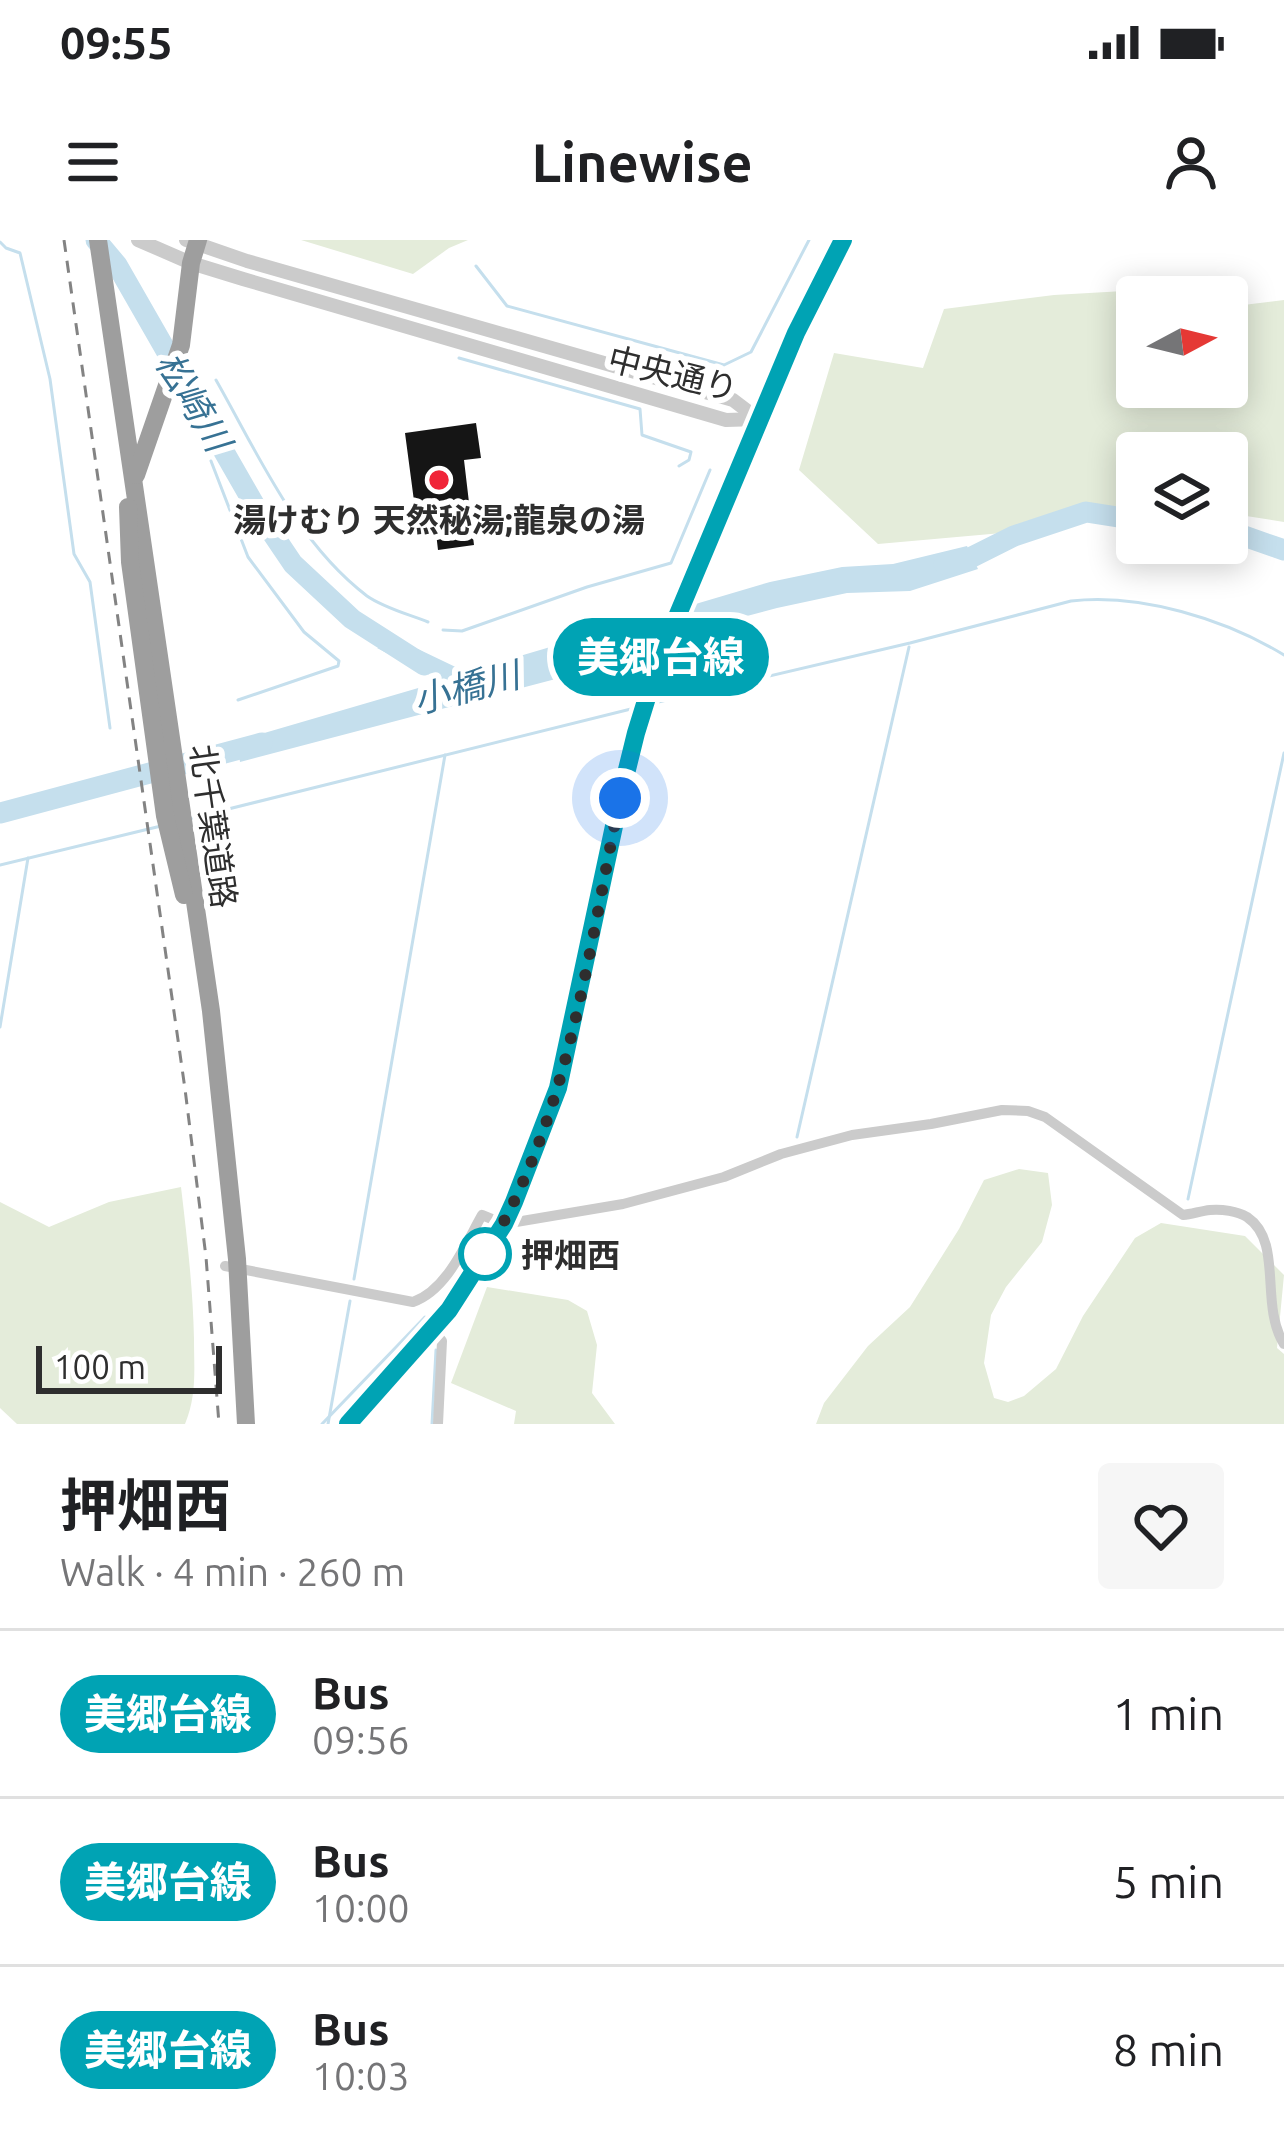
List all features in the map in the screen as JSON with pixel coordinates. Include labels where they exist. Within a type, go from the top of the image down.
[{"type":"highway","name":"北千葉道路","points":[[98,240],[211,1011],[237,1259],[246,1424]]},
{"type":"highway","points":[[193,245],[182,345],[142,453],[129,501],[128,535],[165,816],[211,1011]]},
{"type":"main road","points":[[348,1424],[464,1289],[504,1224],[539,1142],[558,1088],[636,733],[658,662],[758,419],[843,240]]},
{"type":"street","name":"中央通り","points":[[142,242],[193,245],[733,400],[758,419]]},
{"type":"street","points":[[225,1267],[413,1302],[427,1297],[449,1271],[482,1215],[504,1224],[623,1204],[852,1135],[1002,1110],[1028,1111],[1046,1117],[1183,1215],[1210,1210],[1240,1213],[1265,1230],[1275,1256],[1272,1294],[1277,1333],[1284,1344]]},
{"type":"street","points":[[433,1330],[442,1341],[438,1424]]},
{"type":"green space","points":[[301,240],[468,240],[413,274]]},
{"type":"green space","points":[[1116,291],[1116,408],[1248,408],[1248,304],[1284,300],[1284,522],[1248,516],[1248,432],[1116,432],[1116,511],[1002,533],[878,544],[799,470],[834,353],[923,368],[944,309]]},
{"type":"green space","points":[[1019,1169],[1048,1173],[1052,1205],[1042,1242],[1006,1287],[991,1315],[984,1363],[994,1398],[1008,1402],[1024,1396],[1056,1369],[1083,1316],[1135,1238],[1161,1223],[1245,1236],[1284,1275],[1277,1348],[1284,1354],[1284,1424],[816,1424],[824,1403],[868,1346],[910,1307],[984,1180]]},
{"type":"green space","points":[[181,1187],[194,1339],[193,1393],[185,1424],[17,1424],[0,1408],[0,1202],[49,1227],[109,1202]]},
{"type":"green space","points":[[487,1287],[568,1300],[587,1311],[597,1345],[592,1393],[615,1424],[514,1424],[516,1411],[451,1383]]},
{"type":"water","points":[[967,546],[978,569],[910,591],[847,593],[777,608],[713,625],[590,670],[240,762],[237,741],[432,684],[429,675],[377,648],[418,649],[466,672],[770,582],[842,567],[893,564]]},
{"type":"building","name":"湯けむり 天然秘湯;龍泉の湯","points":[[476,423],[481,458],[464,460],[474,545],[438,550],[436,533],[414,501],[405,433]]},
{"type":"waterway","name":"松崎川","points":[[96,240],[117,265],[293,564],[352,619],[424,665]]},
{"type":"waterway","points":[[476,266],[507,306],[724,365],[751,352],[809,240]]},
{"type":"waterway","points":[[0,242],[20,253],[50,379],[74,554],[90,582],[110,728]]},
{"type":"waterway","points":[[459,358],[640,409],[642,435],[691,452],[689,460],[679,466]]},
{"type":"waterway","points":[[216,380],[281,496],[320,550],[367,596],[428,622]]},
{"type":"waterway","points":[[211,461],[248,557],[304,632],[339,661],[338,666],[238,700]]},
{"type":"waterway","points":[[443,630],[462,631],[671,563],[710,470]]},
{"type":"waterway","name":"小橋川","points":[[944,564],[1086,512],[1116,517]]},
{"type":"waterway","name":"小橋川","points":[[1248,537],[1284,550]]},
{"type":"waterway","points":[[654,703],[1071,601],[1125,601],[1181,612],[1236,630],[1284,655]]},
{"type":"waterway","points":[[797,1137],[909,647]]},
{"type":"waterway","points":[[188,819],[639,707]]},
{"type":"waterway","name":"小橋川","points":[[0,813],[262,743]]},
{"type":"waterway","points":[[1188,1199],[1284,753]]},
{"type":"waterway","points":[[354,1279],[445,755]]},
{"type":"waterway","points":[[0,865],[161,826]]},
{"type":"waterway","points":[[0,1027],[28,858]]},
{"type":"waterway","points":[[328,1424],[350,1301]]},
{"type":"waterway","points":[[322,1424],[425,1317]]},
{"type":"waterway","points":[[432,1424],[436,1350]]},
{"type":"railway","points":[[64,240],[185,1089],[206,1257],[219,1424]]},
{"type":"bus line","name":"美郷台線","points":[[348,1424],[449,1310],[514,1202],[558,1088],[620,798],[658,662],[796,333],[843,240]]},
{"type":"place","name":"湯けむり 天然秘湯;龍泉の湯","points":[[439,480]]},
{"type":"place","name":"押畑西","points":[[485,1254]]},
{"type":"route","points":[[485,1254],[510,1212],[558,1088],[620,798]]}]
